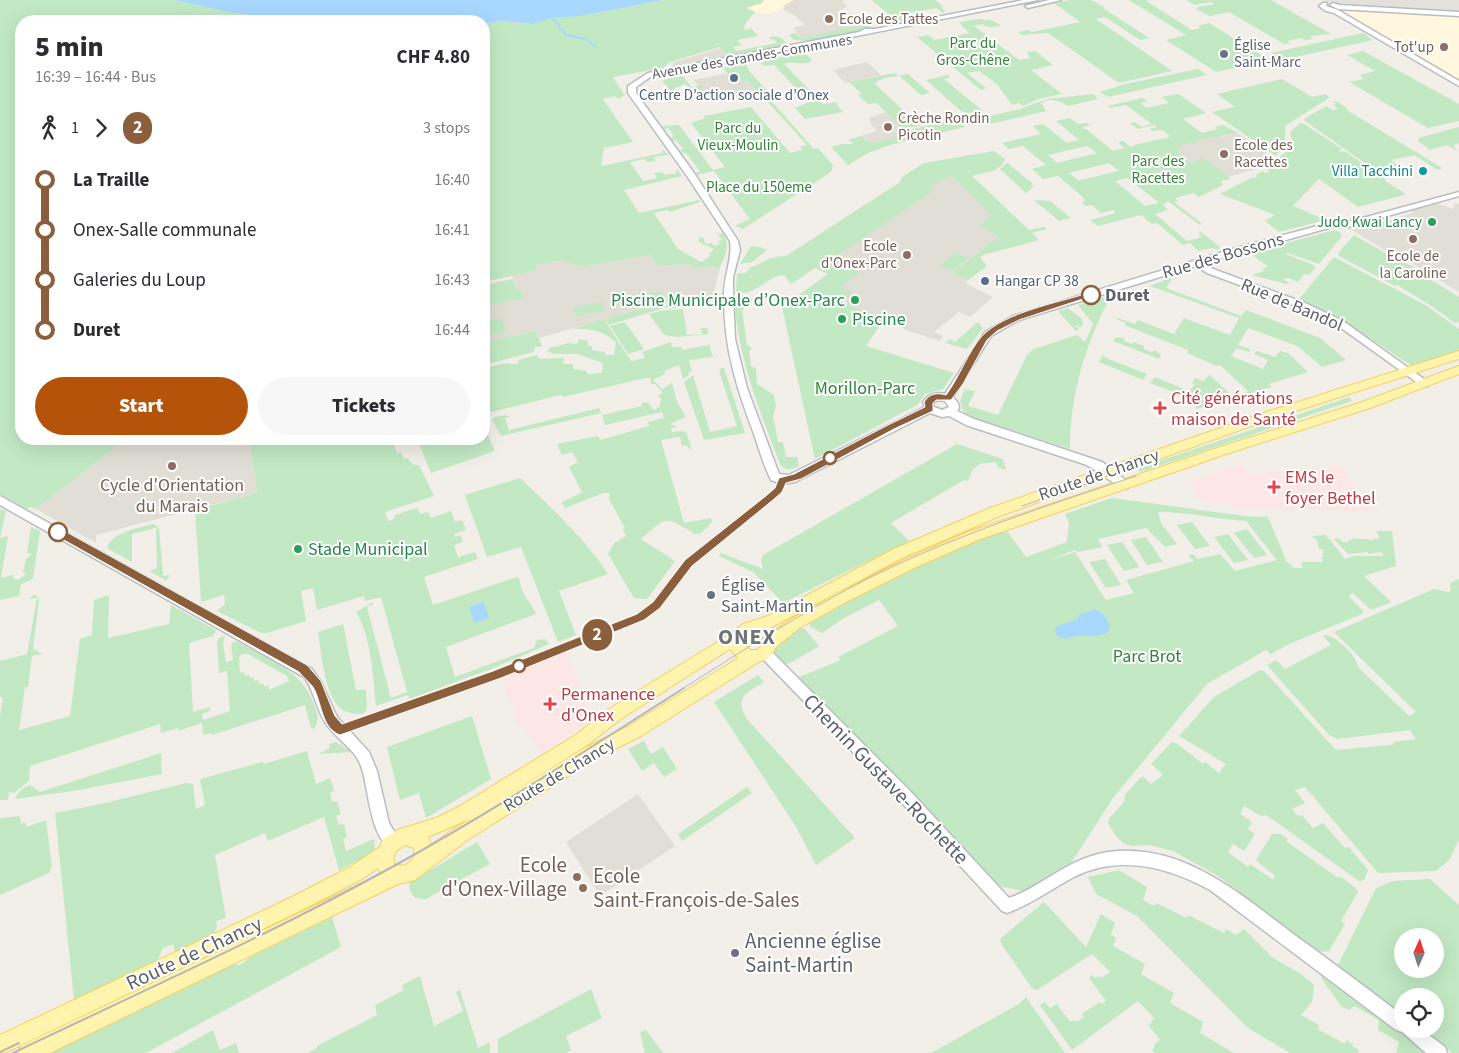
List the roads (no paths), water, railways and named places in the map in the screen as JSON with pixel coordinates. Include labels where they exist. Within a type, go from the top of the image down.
[{"type":"main road","name":"Route de Chancy","points":[[752,628],[773,620],[880,562],[933,537],[995,512],[1270,415],[1459,355]]},
{"type":"main road","name":"Route de Chancy","points":[[418,866],[460,835],[597,749],[635,731],[763,651],[793,625],[833,602],[930,554],[996,528],[1231,448],[1280,434],[1425,384],[1459,370]]},
{"type":"main road","points":[[752,628],[766,633],[763,651],[744,655],[738,650],[736,645],[737,637],[741,632],[752,628]]},
{"type":"main road","name":"Route de Chancy","points":[[0,1045],[294,905],[356,873],[395,844],[466,812],[580,741],[615,714],[737,637]]},
{"type":"main road","points":[[417,838],[424,846],[424,855],[418,866],[407,874],[397,875],[391,873],[386,868],[384,859],[395,844],[417,838]]},
{"type":"main road","name":"Route de Chancy","points":[[28,1053],[397,875]]},
{"type":"street","points":[[992,11],[1035,0]]},
{"type":"street","points":[[992,11],[1058,0]]},
{"type":"street","points":[[1318,0],[1325,4],[1322,5],[1323,8],[1459,14]]},
{"type":"street","points":[[1337,9],[1459,84]]},
{"type":"street","name":"Avenue des Grandes-Communes","points":[[930,409],[891,427],[791,480],[782,480],[775,477],[742,388],[732,349],[728,311],[729,278],[736,245],[732,235],[631,92],[632,84],[645,77],[981,13],[991,15],[992,11]]},
{"type":"street","name":"Rue des Bossons","points":[[948,398],[984,339],[1000,326],[1043,309],[1197,263],[1332,226],[1459,186]]},
{"type":"street","name":"Rue des Bossons","points":[[1351,220],[1459,194]]},
{"type":"street","name":"Rue de Bandol","points":[[1197,263],[1210,271],[1302,305],[1335,320],[1425,384]]},
{"type":"street","points":[[951,412],[954,406],[948,398],[941,396],[933,397],[928,402],[930,409],[939,414],[951,412],[970,422],[1088,460],[1124,485]]},
{"type":"street","points":[[0,500],[303,669],[317,684],[331,720],[355,745],[366,760],[384,830],[395,844]]},
{"type":"street","name":"Chemin Gustave-Rochette","points":[[763,651],[906,797],[1007,906],[1034,896],[1070,872],[1104,860],[1142,858],[1174,865],[1192,872],[1215,885],[1394,1018]]},
{"type":"street","points":[[1420,1038],[1439,1053]]},
{"type":"water","points":[[174,0],[663,0],[579,16],[551,18],[533,24],[501,21],[490,23],[490,15],[250,15],[232,13]]},
{"type":"water","points":[[484,602],[489,618],[474,623],[469,607]]},
{"type":"water","points":[[1093,610],[1099,611],[1106,617],[1110,626],[1108,632],[1066,639],[1057,636],[1055,630],[1057,626],[1078,619],[1079,615]]},
{"type":"waterway","points":[[551,18],[558,23],[560,29],[564,30],[565,35],[586,39],[596,47]]},
{"type":"tram line","points":[[1022,506],[1112,475]]},
{"type":"tram line","points":[[682,689],[822,603],[871,577],[968,534],[1136,476]]},
{"type":"tram line","points":[[13,1053],[252,940],[392,867],[503,802],[684,688]]},
{"type":"tram line","points":[[0,1052],[19,1043]]},
{"type":"place","name":"Ecole des Tattes","points":[[829,19]]},
{"type":"place","name":"Tot'up","points":[[1444,47]]},
{"type":"place","name":"Église Saint-Marc","points":[[1224,54]]},
{"type":"place","name":"Centre D’action sociale d’Onex","points":[[734,78]]},
{"type":"place","name":"Crèche Rondin Picotin","points":[[888,127]]},
{"type":"place","name":"Ecole des Racettes","points":[[1224,154]]},
{"type":"place","name":"Villa Tacchini","points":[[1423,171]]},
{"type":"place","name":"Judo Kwai Lancy","points":[[1432,222]]},
{"type":"place","name":"Ecole de la Caroline","points":[[1413,239]]},
{"type":"place","name":"Ecole d'Onex-Parc","points":[[907,255]]},
{"type":"place","name":"Hangar CP 38","points":[[985,281]]},
{"type":"place","name":"Duret","points":[[1091,295]]},
{"type":"place","name":"Piscine Municipale d’Onex-Parc","points":[[855,300]]},
{"type":"place","name":"Piscine","points":[[842,319]]},
{"type":"place","name":"Cité générations maison de Santé","points":[[1160,408]]},
{"type":"place","name":"Cycle d'Orientation du Marais","points":[[172,466]]},
{"type":"place","name":"EMS le foyer Bethel","points":[[1274,487]]},
{"type":"place","name":"Stade Municipal","points":[[298,549]]},
{"type":"place","name":"Église Saint-Martin","points":[[711,595]]},
{"type":"place","name":"Permanence d'Onex","points":[[550,704]]},
{"type":"place","name":"Ecole d'Onex-Village","points":[[577,877]]},
{"type":"place","name":"Ecole Saint-François-de-Sales","points":[[583,888]]},
{"type":"place","name":"Ancienne église Saint-Martin","points":[[735,953]]},
{"type":"district","name":"ONEX","points":[[747,637]]},
{"type":"park label","name":"Parc du Gros-Chêne","points":[[973,52]]},
{"type":"park label","name":"Parc du Vieux-Moulin","points":[[738,136]]},
{"type":"park label","name":"Parc des Racettes","points":[[1158,170]]},
{"type":"park label","name":"Place du 150eme","points":[[759,187]]},
{"type":"park label","name":"Morillon-Parc","points":[[865,388]]},
{"type":"park label","name":"Parc Brot","points":[[1147,656]]}]
